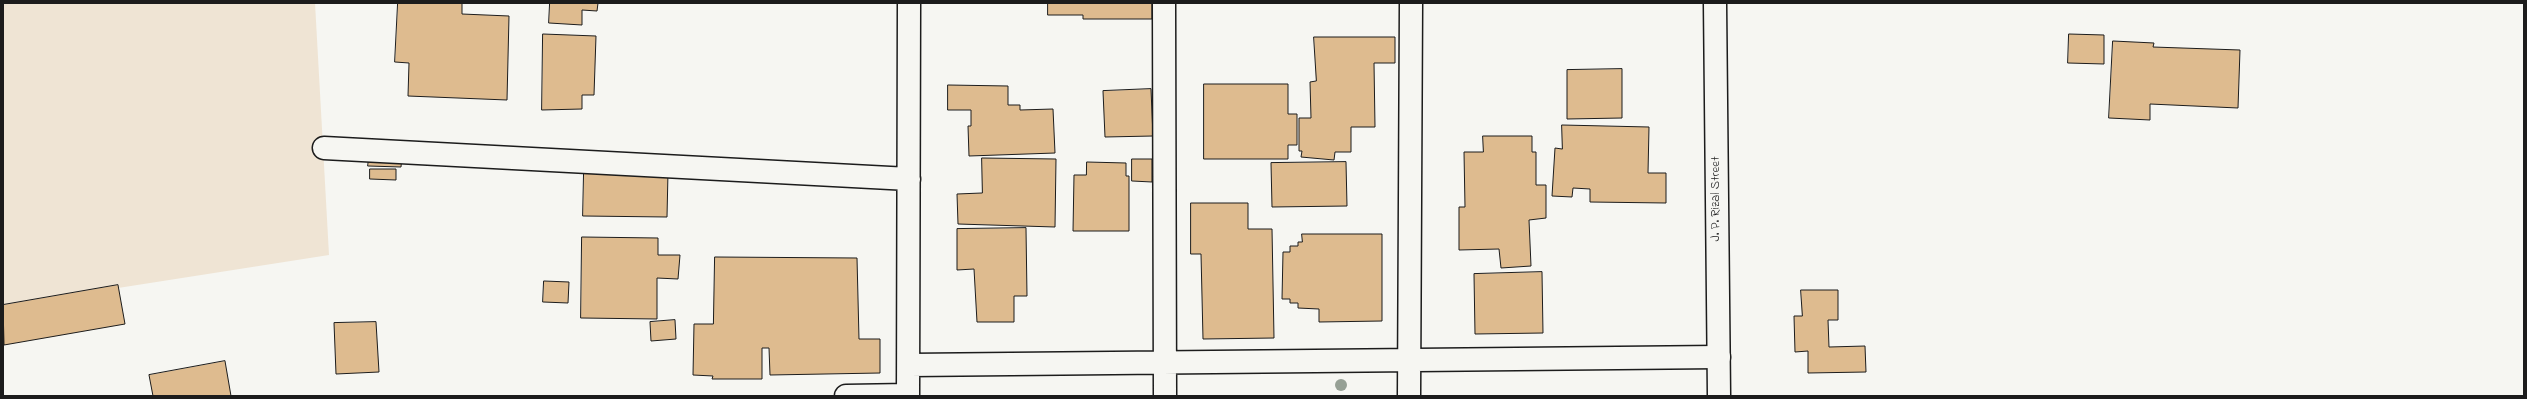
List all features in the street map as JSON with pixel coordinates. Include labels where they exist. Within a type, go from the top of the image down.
[{"type":"street","points":[[846,396],[908,395],[910,366],[909,3]]},
{"type":"street","points":[[1164,3],[1166,396]]},
{"type":"street","points":[[1409,396],[1411,3]]},
{"type":"street","name":"J. P. Rizal Street","points":[[1715,3],[1719,396]]},
{"type":"street","points":[[324,148],[909,180]]},
{"type":"street","points":[[910,366],[1719,357]]},
{"type":"shaded area","points":[[3,3],[315,3],[329,255],[3,306]]},
{"type":"building","points":[[398,3],[462,3],[462,14],[509,16],[507,100],[408,96],[409,63],[395,62]]},
{"type":"building","points":[[550,3],[598,3],[597,11],[582,10],[582,25],[549,23]]},
{"type":"building","points":[[1048,3],[1152,3],[1152,19],[1083,19],[1083,15],[1048,15]]},
{"type":"building","points":[[543,34],[596,36],[594,95],[582,95],[582,109],[542,110]]},
{"type":"building","points":[[2069,34],[2104,35],[2104,64],[2068,63]]},
{"type":"building","points":[[1314,37],[1395,37],[1395,63],[1374,63],[1375,127],[1351,127],[1351,152],[1335,152],[1334,160],[1301,157],[1302,151],[1299,151],[1299,118],[1311,118],[1310,82],[1316,81]]},
{"type":"building","points":[[2113,41],[2154,43],[2153,47],[2240,50],[2238,108],[2150,104],[2150,120],[2109,118]]},
{"type":"building","points":[[1622,69],[1622,118],[1567,119],[1567,70]]},
{"type":"building","points":[[1204,84],[1288,84],[1288,114],[1297,114],[1297,145],[1288,145],[1288,159],[1204,159]]},
{"type":"building","points":[[948,85],[1008,86],[1008,105],[1020,105],[1020,110],[1053,109],[1055,153],[969,156],[968,126],[971,126],[971,110],[948,110]]},
{"type":"building","points":[[1151,89],[1153,136],[1105,137],[1103,91]]},
{"type":"building","points":[[1562,125],[1649,127],[1648,173],[1666,173],[1666,203],[1590,202],[1590,189],[1573,188],[1572,197],[1552,196],[1555,148],[1562,149]]},
{"type":"building","points":[[1483,136],[1532,136],[1532,152],[1536,152],[1536,185],[1546,185],[1546,218],[1529,220],[1531,266],[1501,268],[1499,249],[1459,250],[1459,207],[1465,207],[1464,152],[1483,152]]},
{"type":"building","points":[[370,152],[402,155],[401,167],[368,166]]},
{"type":"building","points":[[982,158],[1056,159],[1055,227],[958,224],[957,194],[982,193]]},
{"type":"building","points":[[1132,159],[1152,159],[1152,182],[1132,181]]},
{"type":"building","points":[[1087,162],[1126,163],[1126,176],[1129,176],[1129,231],[1073,231],[1074,175],[1086,175]]},
{"type":"building","points":[[1346,162],[1347,206],[1272,207],[1271,163]]},
{"type":"building","points":[[370,169],[396,169],[396,180],[370,179]]},
{"type":"building","points":[[584,171],[668,172],[667,217],[583,216]]},
{"type":"building","points":[[1191,203],[1248,203],[1248,229],[1272,229],[1274,338],[1203,339],[1201,254],[1191,254]]},
{"type":"building","points":[[1026,228],[1027,296],[1014,296],[1014,322],[977,322],[974,269],[957,270],[957,229]]},
{"type":"building","points":[[1302,234],[1382,234],[1382,321],[1319,322],[1319,309],[1298,308],[1298,303],[1290,303],[1290,299],[1282,299],[1283,252],[1290,252],[1290,246],[1298,246],[1298,242],[1302,242]]},
{"type":"building","points":[[582,237],[658,238],[658,255],[680,255],[678,279],[657,278],[657,319],[581,318]]},
{"type":"building","points":[[715,257],[857,258],[859,339],[880,339],[880,373],[770,375],[769,348],[762,348],[762,379],[712,379],[713,376],[693,375],[694,324],[713,324]]},
{"type":"building","points":[[1542,272],[1543,333],[1475,334],[1474,274]]},
{"type":"building","points":[[544,281],[569,282],[568,303],[543,302]]},
{"type":"building","points":[[118,285],[125,324],[4,345],[3,305]]},
{"type":"building","points":[[1801,290],[1838,290],[1838,320],[1828,320],[1829,347],[1865,346],[1866,372],[1808,373],[1808,351],[1795,352],[1794,316],[1802,316]]},
{"type":"building","points":[[675,320],[676,339],[651,341],[650,322]]},
{"type":"building","points":[[376,322],[379,372],[336,374],[334,323]]},
{"type":"building","points":[[225,361],[231,396],[153,396],[149,375]]}]
